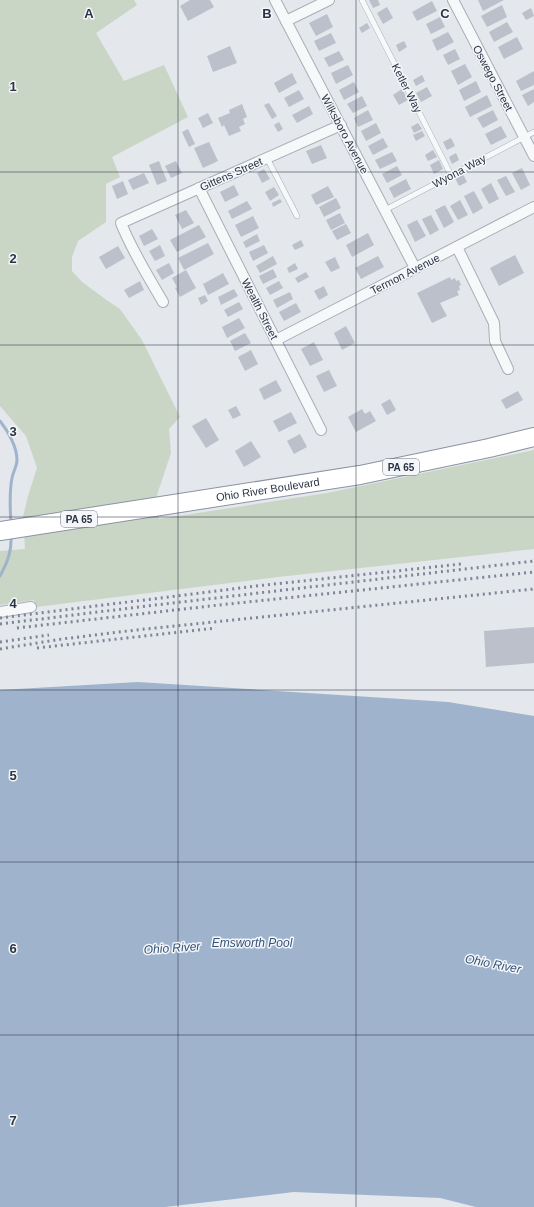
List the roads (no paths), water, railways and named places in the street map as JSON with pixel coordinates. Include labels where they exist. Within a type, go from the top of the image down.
[{"type":"highway","name":"Ohio River Boulevard","points":[[0,532],[360,475],[534,437]]},
{"type":"street","name":"Wilksboro Avenue","points":[[275,0],[416,268]]},
{"type":"street","points":[[286,22],[329,0]]},
{"type":"street","name":"Oswego Street","points":[[453,0],[534,156]]},
{"type":"street","name":"Gittens Street","points":[[163,302],[139,261],[122,223],[341,125]]},
{"type":"street","name":"Wealth Street","points":[[199,188],[321,430]]},
{"type":"street","name":"Termon Avenue","points":[[276,340],[534,207]]},
{"type":"street","points":[[457,247],[494,323],[495,341],[508,369]]},
{"type":"street","points":[[0,612],[31,607]]},
{"type":"lane","name":"Ketler Way","points":[[362,0],[451,175]]},
{"type":"lane","name":"Wyona Way","points":[[385,210],[534,132]]},
{"type":"lane","points":[[267,158],[297,216]]},
{"type":"water","name":"Emsworth Pool","points":[[138,682],[448,702],[534,716],[534,1207],[476,1207],[440,1198],[294,1192],[165,1207],[0,1207],[0,690]]},
{"type":"waterway","points":[[0,421],[12,439],[17,455],[17,462],[10,489],[11,524]]},
{"type":"waterway","points":[[0,576],[11,547],[11,536]]},
{"type":"railway","points":[[0,624],[534,561]]},
{"type":"railway","points":[[0,618],[256,586],[461,564]]},
{"type":"railway","points":[[17,628],[534,572]]},
{"type":"railway","points":[[0,649],[62,639],[136,630],[534,589]]},
{"type":"railway","points":[[37,648],[216,628]]},
{"type":"railway","points":[[0,642],[49,635]]},
{"type":"water label","name":"Ohio River","points":[[172,948]]},
{"type":"water label","name":"Ohio River","points":[[493,964]]}]
